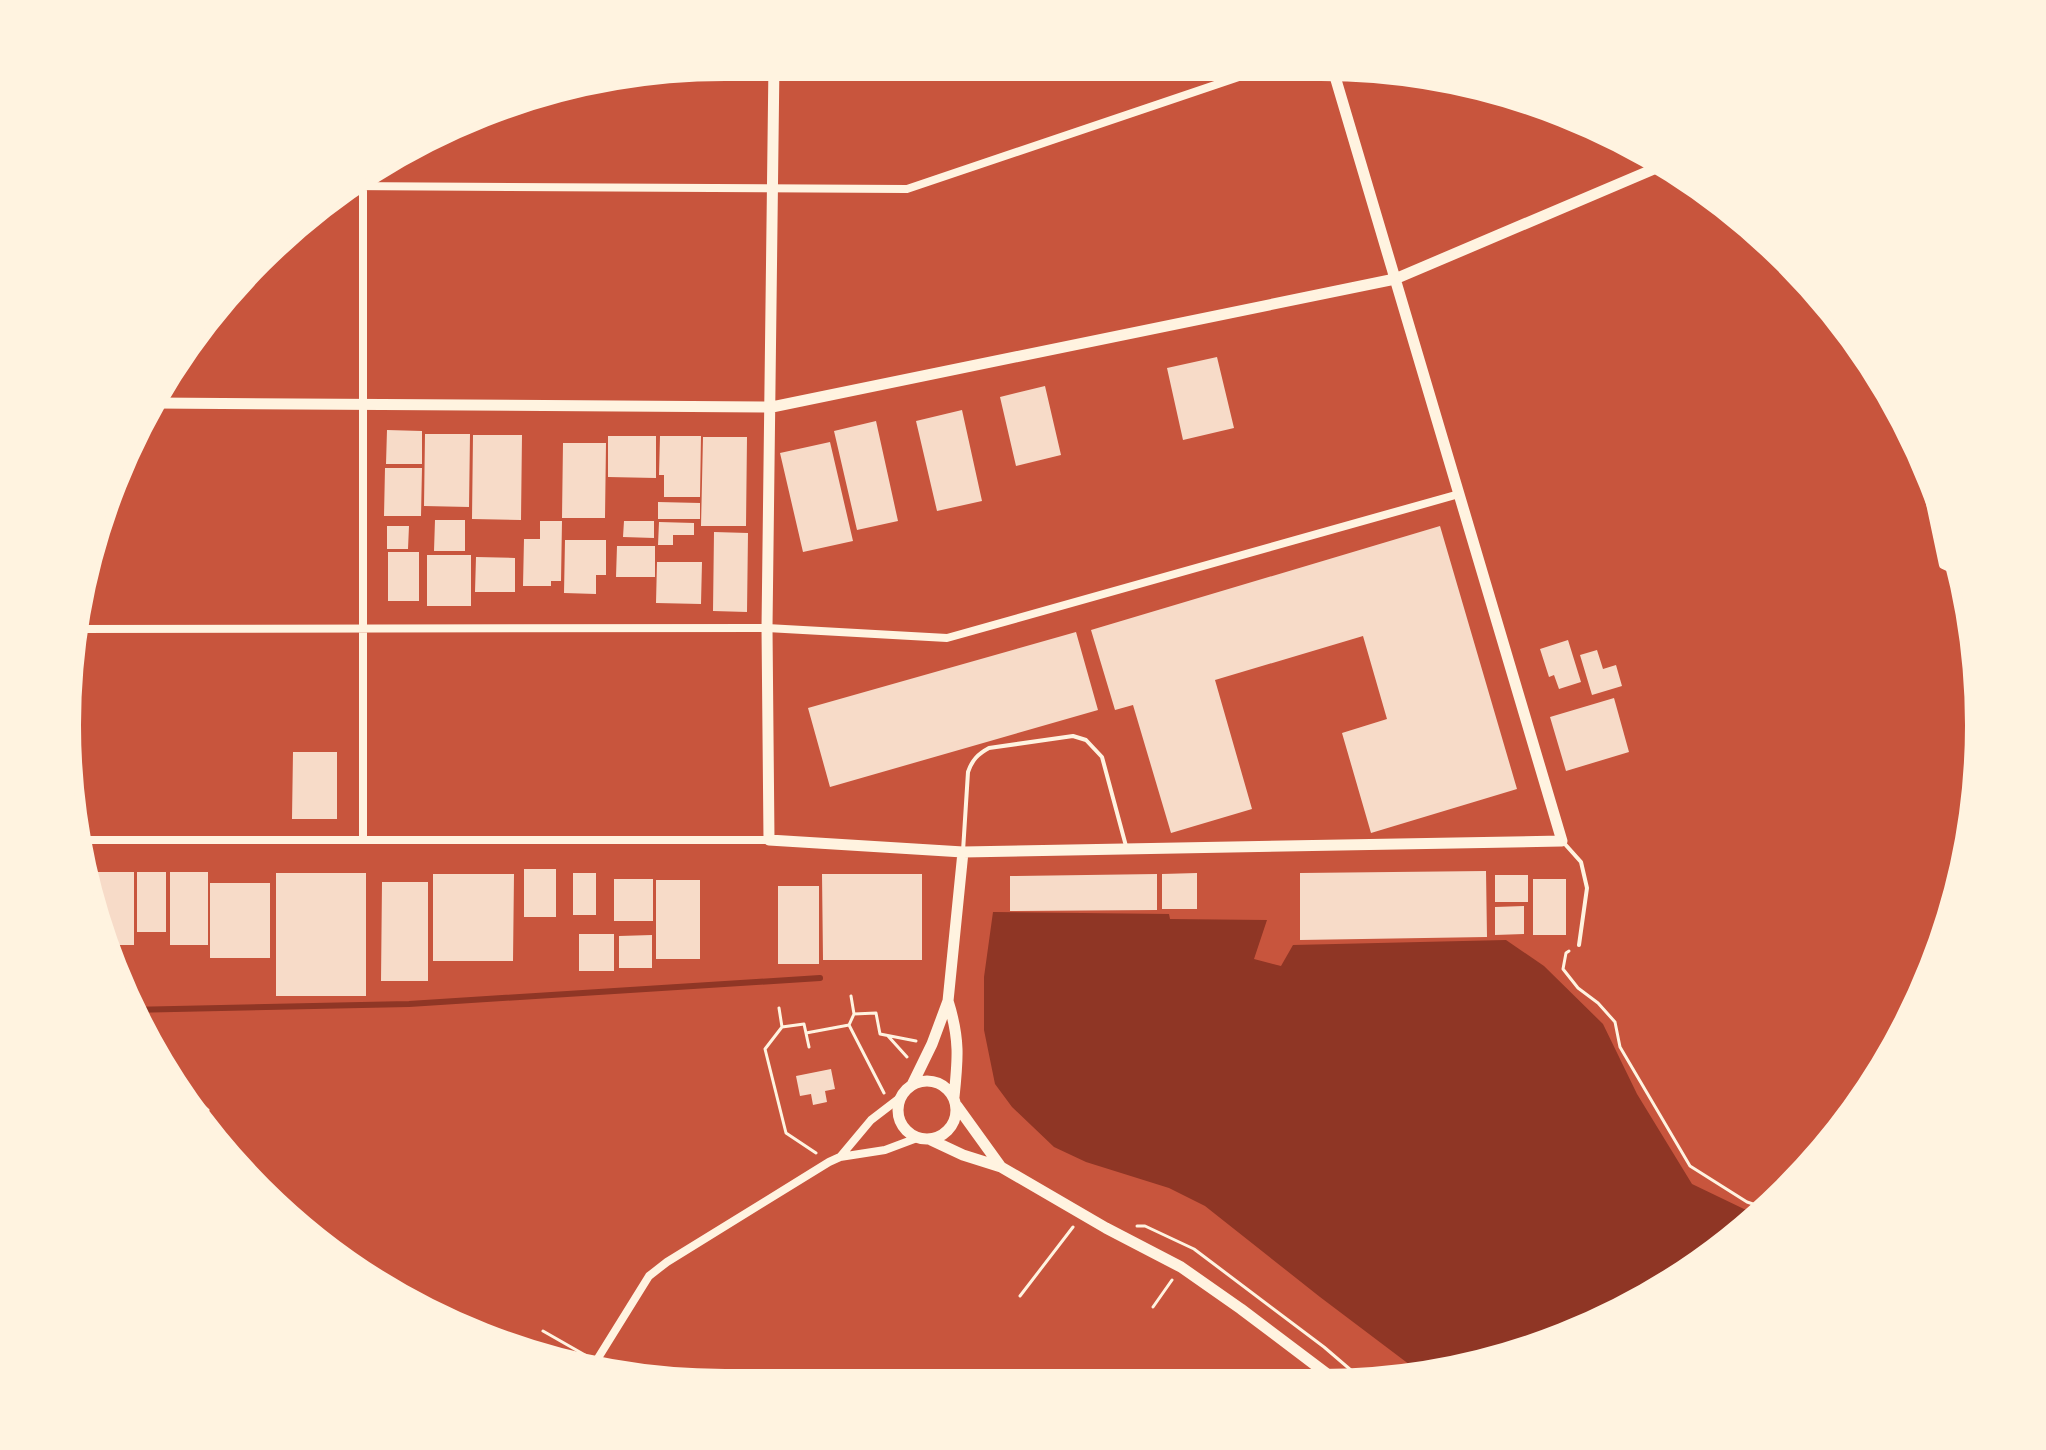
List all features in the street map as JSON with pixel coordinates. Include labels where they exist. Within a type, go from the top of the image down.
[{"type":"street","points":[[769,840],[767,628],[774,76]]},
{"type":"street","points":[[363,839],[363,186],[907,189],[1242,76]]},
{"type":"street","points":[[86,840],[769,840],[963,852],[1562,841],[1335,76]]},
{"type":"street","points":[[161,403],[772,407],[1395,279],[1655,169]]},
{"type":"street","points":[[84,629],[767,628],[947,638],[1459,494]]},
{"type":"street","points":[[1929,497],[1943,565],[1951,569]]},
{"type":"street","points":[[840,1157],[853,1139],[912,1085],[932,1044],[948,1001],[963,852]]},
{"type":"street","points":[[931,1140],[950,1129],[955,1122],[959,1052],[948,1001]]},
{"type":"street","points":[[912,1085],[927,1080],[943,1085],[1001,1167]]},
{"type":"street","points":[[901,1097],[898,1113],[908,1133],[1001,1167],[1181,1267],[1327,1374]]},
{"type":"street","points":[[596,1362],[649,1276],[667,1262],[829,1162],[840,1157],[901,1146],[917,1138]]},
{"type":"lane","points":[[963,852],[968,772],[980,752],[989,748],[1073,736],[1086,740],[1102,757],[1127,849]]},
{"type":"lane","points":[[1562,841],[1581,862],[1587,888],[1579,945]]},
{"type":"path","points":[[1579,945],[1566,953],[1563,969],[1578,988],[1598,1003],[1615,1022],[1620,1047],[1690,1166],[1757,1205]]},
{"type":"path","points":[[849,1025],[854,1014],[851,996]]},
{"type":"path","points":[[779,1008],[782,1027]]},
{"type":"path","points":[[854,1014],[876,1013],[880,1034],[932,1044]]},
{"type":"path","points":[[809,1047],[804,1024],[782,1027],[765,1049],[786,1133],[829,1162]]},
{"type":"path","points":[[806,1033],[849,1025]]},
{"type":"path","points":[[849,1025],[889,1104]]},
{"type":"path","points":[[888,1036],[919,1070]]},
{"type":"path","points":[[195,1100],[208,1110]]},
{"type":"path","points":[[1020,1296],[1083,1215]]},
{"type":"path","points":[[1153,1307],[1181,1267]]},
{"type":"path","points":[[543,1331],[595,1361]]},
{"type":"shaded area","points":[[993,912],[1169,914],[1170,919],[1267,920],[1254,959],[1281,966],[1293,945],[1506,940],[1544,966],[1603,1024],[1637,1094],[1692,1184],[1751,1211],[1682,1265],[1646,1287],[1569,1325],[1489,1352],[1413,1367],[1205,1206],[1169,1188],[1086,1162],[1054,1147],[1012,1107],[995,1084],[984,1030],[984,977]]},
{"type":"building","points":[[1217,357],[1234,428],[1183,440],[1167,368]]},
{"type":"building","points":[[1045,386],[1061,455],[1016,466],[1000,397]]},
{"type":"building","points":[[962,410],[982,501],[937,511],[916,421]]},
{"type":"building","points":[[876,421],[898,521],[857,530],[834,431]]},
{"type":"building","points":[[387,430],[422,431],[422,464],[386,464]]},
{"type":"building","points":[[425,434],[470,434],[469,507],[424,506]]},
{"type":"building","points":[[473,435],[522,435],[521,520],[472,519]]},
{"type":"building","points":[[608,436],[656,436],[656,478],[608,477]]},
{"type":"building","points":[[660,436],[701,436],[700,497],[664,497],[664,475],[659,475]]},
{"type":"building","points":[[703,437],[747,437],[746,526],[701,526]]},
{"type":"building","points":[[830,442],[853,541],[803,552],[780,453]]},
{"type":"building","points":[[563,443],[606,443],[605,518],[562,518]]},
{"type":"building","points":[[385,468],[422,468],[421,516],[384,516]]},
{"type":"building","points":[[658,502],[700,503],[700,519],[658,519]]},
{"type":"building","points":[[435,520],[465,520],[465,551],[434,551]]},
{"type":"building","points":[[540,521],[562,521],[561,581],[551,581],[551,586],[523,586],[524,539],[540,539]]},
{"type":"building","points":[[624,521],[654,521],[654,538],[623,537]]},
{"type":"building","points":[[659,522],[694,523],[694,535],[673,535],[673,545],[658,545]]},
{"type":"building","points":[[387,526],[409,526],[408,549],[387,549]]},
{"type":"building","points":[[1440,526],[1517,789],[1371,833],[1342,733],[1387,719],[1363,636],[1215,680],[1252,809],[1171,833],[1133,705],[1115,710],[1091,630]]},
{"type":"building","points":[[714,532],[748,533],[747,612],[713,611]]},
{"type":"building","points":[[565,540],[606,540],[606,575],[596,575],[596,594],[564,593]]},
{"type":"building","points":[[617,546],[655,546],[655,577],[616,577]]},
{"type":"building","points":[[388,552],[419,552],[419,601],[388,601]]},
{"type":"building","points":[[427,555],[471,555],[471,606],[427,606]]},
{"type":"building","points":[[476,557],[515,558],[515,592],[475,592]]},
{"type":"building","points":[[657,562],[702,562],[701,604],[656,603]]},
{"type":"building","points":[[1076,632],[1098,710],[830,787],[808,708]]},
{"type":"building","points":[[1568,640],[1581,682],[1559,689],[1554,675],[1549,677],[1540,649]]},
{"type":"building","points":[[1597,650],[1603,669],[1616,665],[1622,686],[1592,695],[1580,655]]},
{"type":"building","points":[[1614,698],[1629,752],[1566,771],[1550,717]]},
{"type":"building","points":[[293,752],[337,752],[337,819],[292,819]]},
{"type":"building","points":[[524,869],[556,869],[556,917],[524,917]]},
{"type":"building","points":[[1486,871],[1487,937],[1300,940],[1300,873]]},
{"type":"building","points":[[93,872],[134,872],[134,945],[114,945]]},
{"type":"building","points":[[137,872],[166,872],[166,932],[137,932]]},
{"type":"building","points":[[170,872],[208,872],[208,945],[170,945]]},
{"type":"building","points":[[276,873],[366,873],[366,996],[276,996]]},
{"type":"building","points":[[573,873],[596,873],[596,915],[573,915]]},
{"type":"building","points":[[1197,873],[1197,909],[1162,909],[1162,874]]},
{"type":"building","points":[[433,874],[514,874],[513,961],[433,961]]},
{"type":"building","points":[[822,874],[922,874],[922,960],[823,960]]},
{"type":"building","points":[[1157,874],[1157,910],[1010,911],[1010,876]]},
{"type":"building","points":[[1495,875],[1528,875],[1528,902],[1495,902]]},
{"type":"building","points":[[614,879],[653,879],[653,921],[614,921]]},
{"type":"building","points":[[1533,879],[1566,879],[1566,935],[1533,935]]},
{"type":"building","points":[[656,880],[700,880],[700,959],[656,959]]},
{"type":"building","points":[[382,882],[428,882],[428,981],[381,981]]},
{"type":"building","points":[[210,883],[270,883],[270,958],[210,958]]},
{"type":"building","points":[[778,886],[819,886],[819,964],[778,964]]},
{"type":"building","points":[[1524,906],[1524,934],[1495,935],[1495,907]]},
{"type":"building","points":[[579,934],[614,934],[614,971],[579,971]]},
{"type":"building","points":[[652,935],[652,968],[619,968],[619,936]]},
{"type":"building","points":[[831,1069],[835,1089],[825,1091],[827,1102],[813,1105],[811,1094],[800,1096],[796,1076]]},
{"type":"waterway","points":[[142,1010],[409,1004],[820,978]]}]
